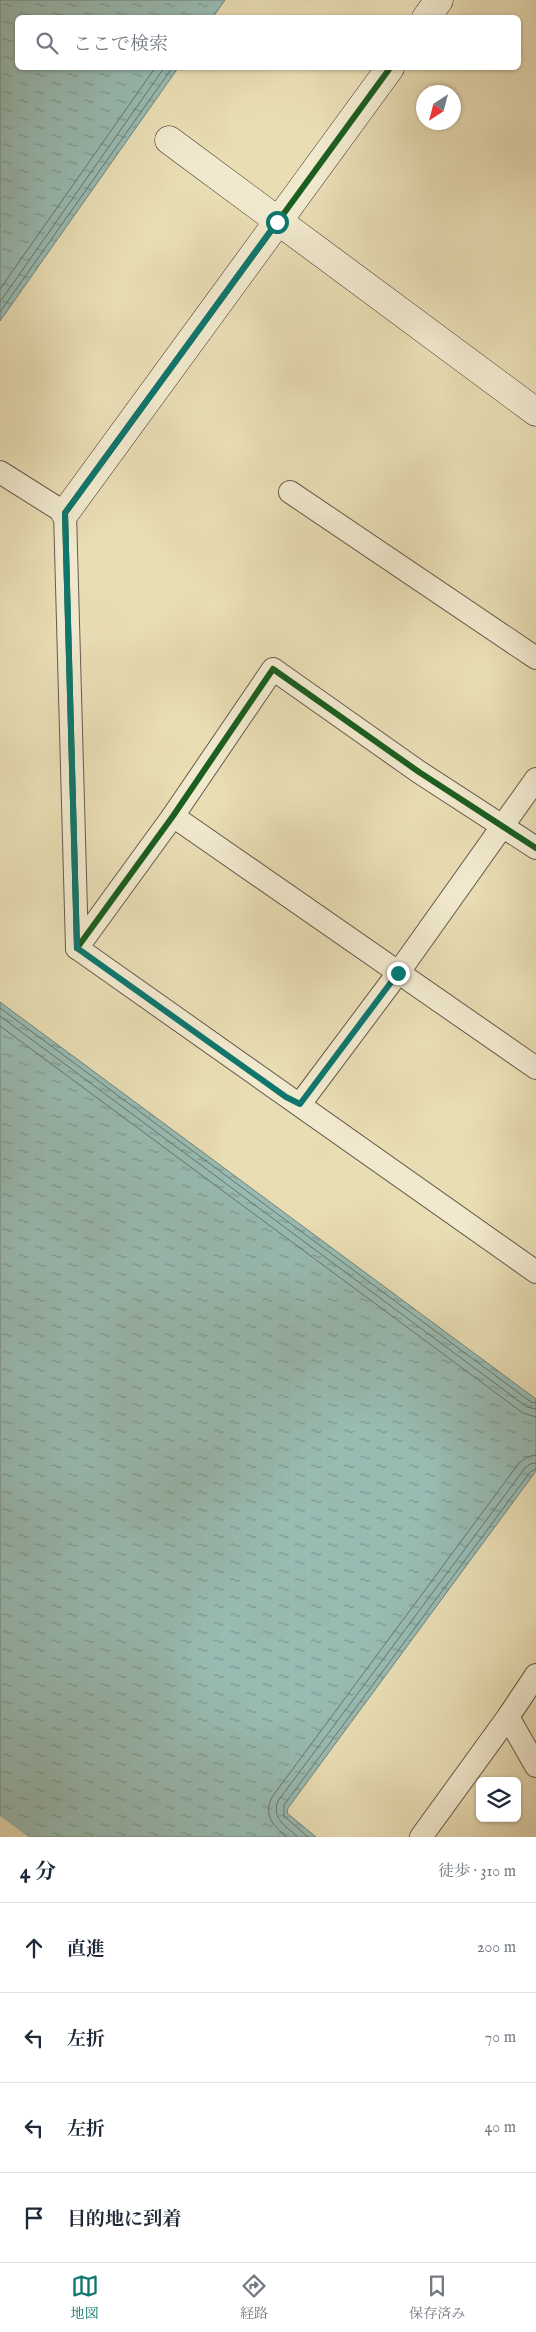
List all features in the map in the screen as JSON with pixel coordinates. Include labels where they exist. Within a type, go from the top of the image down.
[{"type":"street","points":[[428,15],[439,0]]},
{"type":"street","points":[[77,948],[65,513],[389,70]]},
{"type":"street","points":[[168,140],[536,412]]},
{"type":"street","points":[[0,472],[65,513]]},
{"type":"street","points":[[290,492],[536,658]]},
{"type":"street","points":[[77,948],[173,816],[274,669],[419,772],[536,848]]},
{"type":"street","points":[[300,1104],[398,973],[536,780]]},
{"type":"street","points":[[173,816],[536,1068]]},
{"type":"street","points":[[77,948],[286,1097],[300,1104],[533,1263]]},
{"type":"street","points":[[425,1835],[508,1718],[536,1675]]},
{"type":"street","points":[[508,1718],[536,1766]]},
{"type":"water","points":[[0,0],[225,0],[214,15],[15,15],[15,70],[177,70],[0,321]]},
{"type":"water","points":[[0,1002],[536,1399],[536,1471],[288,1808],[287,1813],[316,1837],[0,1837]]},
{"type":"pier","points":[[0,1816],[29,1837],[0,1837]]},
{"type":"cycle path","points":[[77,948],[65,513],[389,70]]},
{"type":"cycle path","points":[[77,948],[173,816],[273,669],[419,772],[536,848]]},
{"type":"route","points":[[277,222],[65,513],[77,948],[286,1097],[300,1104],[398,973]]}]
